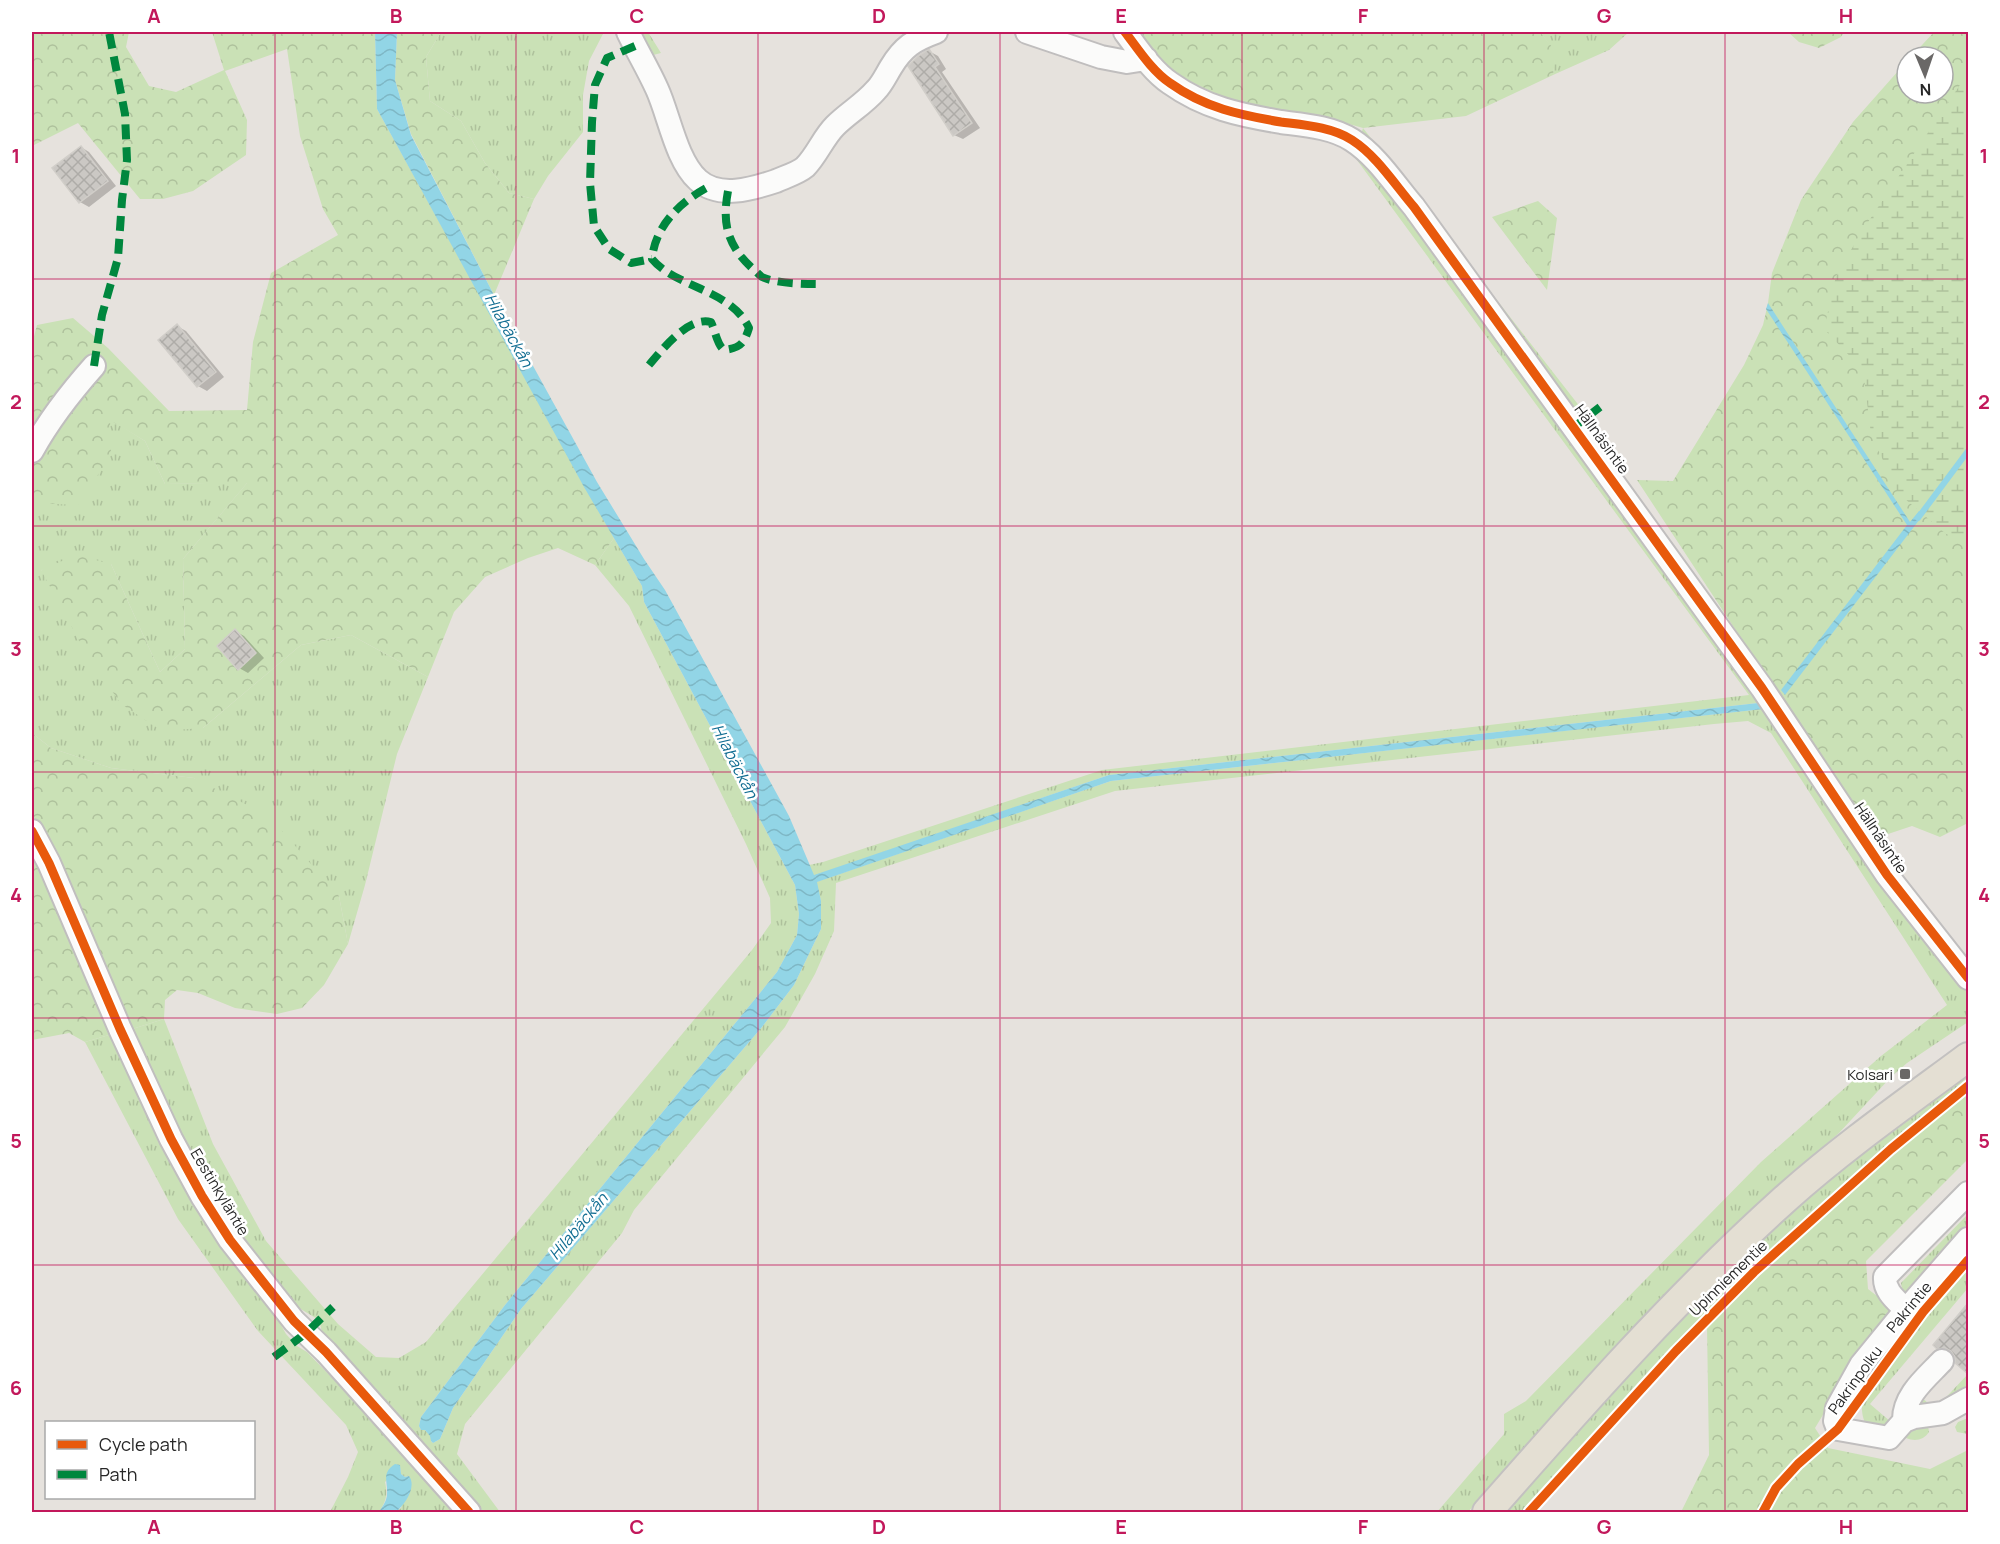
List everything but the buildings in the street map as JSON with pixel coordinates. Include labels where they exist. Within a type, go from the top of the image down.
[{"type":"main road","name":"Upinniementie","points":[[1487,1512],[1652,1327],[1731,1248],[1787,1197],[1838,1156],[1968,1058]]},
{"type":"street","points":[[628,32],[657,89],[670,127],[687,164],[697,179],[708,187],[737,191],[758,187],[787,177],[804,167],[829,132],[878,88],[904,48],[936,32]]},
{"type":"street","points":[[1027,32],[1101,57],[1127,62],[1146,59]]},
{"type":"street","name":"Hällnäsintie","points":[[1125,32],[1169,83],[1207,104],[1239,115],[1329,130],[1351,140],[1382,168],[1435,236],[1762,688],[1887,875],[1968,978]]},
{"type":"street","points":[[32,451],[67,397],[94,366]]},
{"type":"street","name":"Eestinkyläntie","points":[[32,831],[49,863],[120,1029],[166,1129],[202,1196],[230,1240],[294,1321],[326,1352],[469,1512]]},
{"type":"street","points":[[1906,1310],[1887,1290],[1885,1277],[1968,1193]]},
{"type":"street","name":"Pakrintie","points":[[1896,1430],[1838,1430],[1835,1420],[1837,1408],[1861,1365],[1968,1239]]},
{"type":"street","points":[[1896,1430],[1910,1397],[1942,1361]]},
{"type":"street","points":[[1896,1430],[1914,1418],[1943,1413],[1968,1399]]},
{"type":"green space","points":[[32,32],[129,32],[126,47],[149,86],[176,92],[224,70],[212,32],[375,32],[377,109],[614,538],[595,565],[558,548],[485,577],[454,612],[428,677],[351,635],[301,645],[203,728],[162,731],[121,704],[87,655],[41,570],[76,555],[111,564],[160,672],[185,649],[183,559],[247,483],[165,484],[145,441],[110,420],[111,455],[78,505],[32,503],[32,344],[37,325],[73,318],[108,348],[169,411],[247,410],[253,342],[271,273],[338,235],[323,209],[300,136],[287,49],[225,71],[247,120],[246,155],[193,191],[163,199],[140,199],[78,123],[34,145],[32,140]]},
{"type":"green space","points":[[397,32],[441,32],[426,57],[430,101],[461,121],[485,163],[509,193],[534,199],[494,295],[411,134],[395,80]]},
{"type":"green space","points":[[441,32],[604,32],[589,61],[583,95],[583,132],[548,176],[534,199],[509,193],[485,163],[461,121],[430,101],[426,57]]},
{"type":"green space","points":[[638,32],[648,32],[661,53],[649,56]]},
{"type":"green space","points":[[1139,32],[1540,32],[1556,52],[1553,75],[1466,116],[1363,128],[1328,118],[1241,106],[1173,73]]},
{"type":"green space","points":[[1540,32],[1629,32],[1609,50],[1553,75],[1555,52]]},
{"type":"green space","points":[[1788,32],[1844,32],[1841,37],[1819,48],[1799,42]]},
{"type":"green space","points":[[1934,32],[1968,32],[1968,823],[1940,837],[1912,826],[1873,839],[1637,480],[1673,481],[1744,365],[1763,325],[1772,273],[1801,200],[1853,122],[1895,75],[1895,105],[1955,105],[1955,45],[1922,45]]},
{"type":"green space","points":[[1968,73],[1968,540],[1946,534],[1898,493],[1871,434],[1863,370],[1824,329],[1836,276],[1862,231],[1947,105],[1955,105],[1955,92]]},
{"type":"green space","points":[[1363,128],[1591,421],[1589,433],[1360,138]]},
{"type":"green space","points":[[1354,156],[1360,158],[1397,197],[1968,986],[1968,1022],[1907,1063],[1890,1078],[1839,1133],[1771,1192],[1649,1310],[1468,1512],[1437,1512],[1504,1434],[1504,1414],[1526,1401],[1761,1162],[1881,1056],[1947,1005],[1771,733],[1748,721],[1714,724],[1115,791],[836,883],[834,931],[815,974],[785,1027],[634,1210],[622,1233],[465,1424],[457,1454],[500,1512],[484,1512],[322,1332],[319,1320],[294,1305],[261,1265],[216,1199],[176,1127],[129,1030],[164,1019],[213,1144],[266,1241],[338,1324],[376,1357],[399,1358],[426,1342],[752,950],[771,923],[770,898],[746,844],[629,606],[595,565],[614,538],[642,586],[644,602],[795,885],[799,914],[797,935],[777,972],[505,1305],[421,1417],[419,1426],[431,1436],[433,1443],[440,1439],[453,1408],[521,1309],[762,1027],[794,985],[821,929],[821,901],[816,882],[1111,781],[1762,709],[1758,703],[1109,775],[814,876],[809,865],[1102,770],[1749,695]]},
{"type":"green space","points":[[1538,201],[1557,218],[1547,290],[1492,217]]},
{"type":"green space","points":[[110,419],[145,441],[165,484],[248,482],[183,559],[185,649],[160,672],[111,564],[41,570],[203,728],[301,645],[351,635],[428,677],[397,754],[348,944],[339,896],[194,778],[111,768],[51,748],[32,733],[32,503]]},
{"type":"green space","points":[[32,733],[51,748],[111,768],[194,778],[269,816],[339,896],[348,944],[324,985],[302,1008],[277,1014],[235,1008],[198,993],[177,990],[165,1000],[164,1019],[129,1030],[92,942],[68,876],[32,814]]},
{"type":"green space","points":[[32,858],[47,882],[109,1035],[85,1042],[69,1033],[32,1040]]},
{"type":"green space","points":[[109,1035],[124,1057],[191,1195],[237,1267],[272,1309],[286,1334],[342,1388],[455,1512],[422,1510],[420,1512],[396,1512],[401,1508],[409,1476],[405,1477],[401,1474],[400,1467],[385,1482],[386,1498],[379,1512],[330,1512],[358,1452],[346,1425],[258,1331],[178,1219],[85,1042]]},
{"type":"green space","points":[[1968,1065],[1968,1081],[1784,1237],[1708,1310],[1523,1512],[1507,1512],[1625,1379],[1731,1269],[1830,1178]]},
{"type":"green space","points":[[1968,1094],[1968,1159],[1866,1261],[1868,1289],[1895,1310],[1815,1428],[1828,1448],[1930,1469],[1968,1450],[1968,1512],[1681,1512],[1709,1455],[1707,1326],[1834,1207]]},
{"type":"green space","points":[[1968,1214],[1968,1232],[1907,1294],[1901,1283]]},
{"type":"green space","points":[[1968,1269],[1968,1288],[1870,1404],[1891,1422],[1891,1427],[1865,1423],[1862,1408],[1864,1394],[1909,1336]]},
{"type":"green space","points":[[1968,1374],[1968,1393],[1934,1411],[1920,1412],[1912,1409],[1912,1405],[1921,1397],[1935,1409]]},
{"type":"green space","points":[[1968,1402],[1968,1412],[1928,1426],[1929,1432],[1919,1440],[1906,1438],[1904,1434]]},
{"type":"green space","points":[[1968,1418],[1968,1434],[1957,1432],[1955,1427],[1958,1422]]},
{"type":"water","name":"Hilabäckån","points":[[375,32],[397,32],[395,80],[411,135],[494,295],[597,482],[665,590],[789,816],[814,875],[1109,775],[1758,703],[1763,709],[1111,781],[817,882],[821,901],[821,929],[794,985],[762,1027],[521,1309],[453,1408],[440,1439],[433,1443],[430,1436],[419,1426],[421,1417],[505,1305],[777,972],[797,935],[799,914],[795,885],[644,602],[642,586],[584,487],[377,109]]},
{"type":"water","points":[[1768,303],[1910,522],[1919,511],[1923,515],[1785,695],[1781,690],[1907,525],[1766,309]]},
{"type":"water","points":[[395,1464],[400,1465],[401,1474],[405,1477],[409,1476],[411,1490],[403,1505],[396,1512],[379,1512],[387,1497],[388,1471]]},
{"type":"waterway","points":[[1918,518],[1968,451]]},
{"type":"marked path","points":[[94,366],[102,315],[118,258],[127,160],[125,114],[109,32]]},
{"type":"marked path","points":[[635,46],[607,58],[595,85],[590,183],[594,226],[609,249],[631,263],[652,259]]},
{"type":"marked path","points":[[649,365],[676,336],[693,324],[711,322],[724,350],[741,344],[749,328],[741,315],[730,305],[675,277],[652,259],[658,236],[671,216],[688,200],[708,187]]},
{"type":"marked path","points":[[728,191],[726,203],[728,233],[737,251],[752,268],[762,277],[776,281],[823,284]]},
{"type":"marked path","points":[[1574,427],[1600,407]]},
{"type":"marked path","points":[[274,1357],[306,1333],[333,1307]]},
{"type":"cycle path","points":[[1125,32],[1157,72],[1196,99],[1237,113],[1336,132],[1352,140],[1378,162],[1414,207],[1762,688],[1887,875],[1968,978]]},
{"type":"cycle path","points":[[32,831],[49,863],[120,1029],[171,1139],[202,1196],[230,1240],[294,1321],[326,1352],[469,1512]]},
{"type":"cycle path","points":[[1529,1512],[1676,1351],[1754,1272],[1891,1149],[1968,1086]]},
{"type":"cycle path","name":"Pakrinpolku","points":[[1763,1512],[1776,1488],[1798,1464],[1838,1429],[1923,1312],[1968,1260]]},
{"type":"place","name":"Kolsari","points":[[1905,1074]]}]
